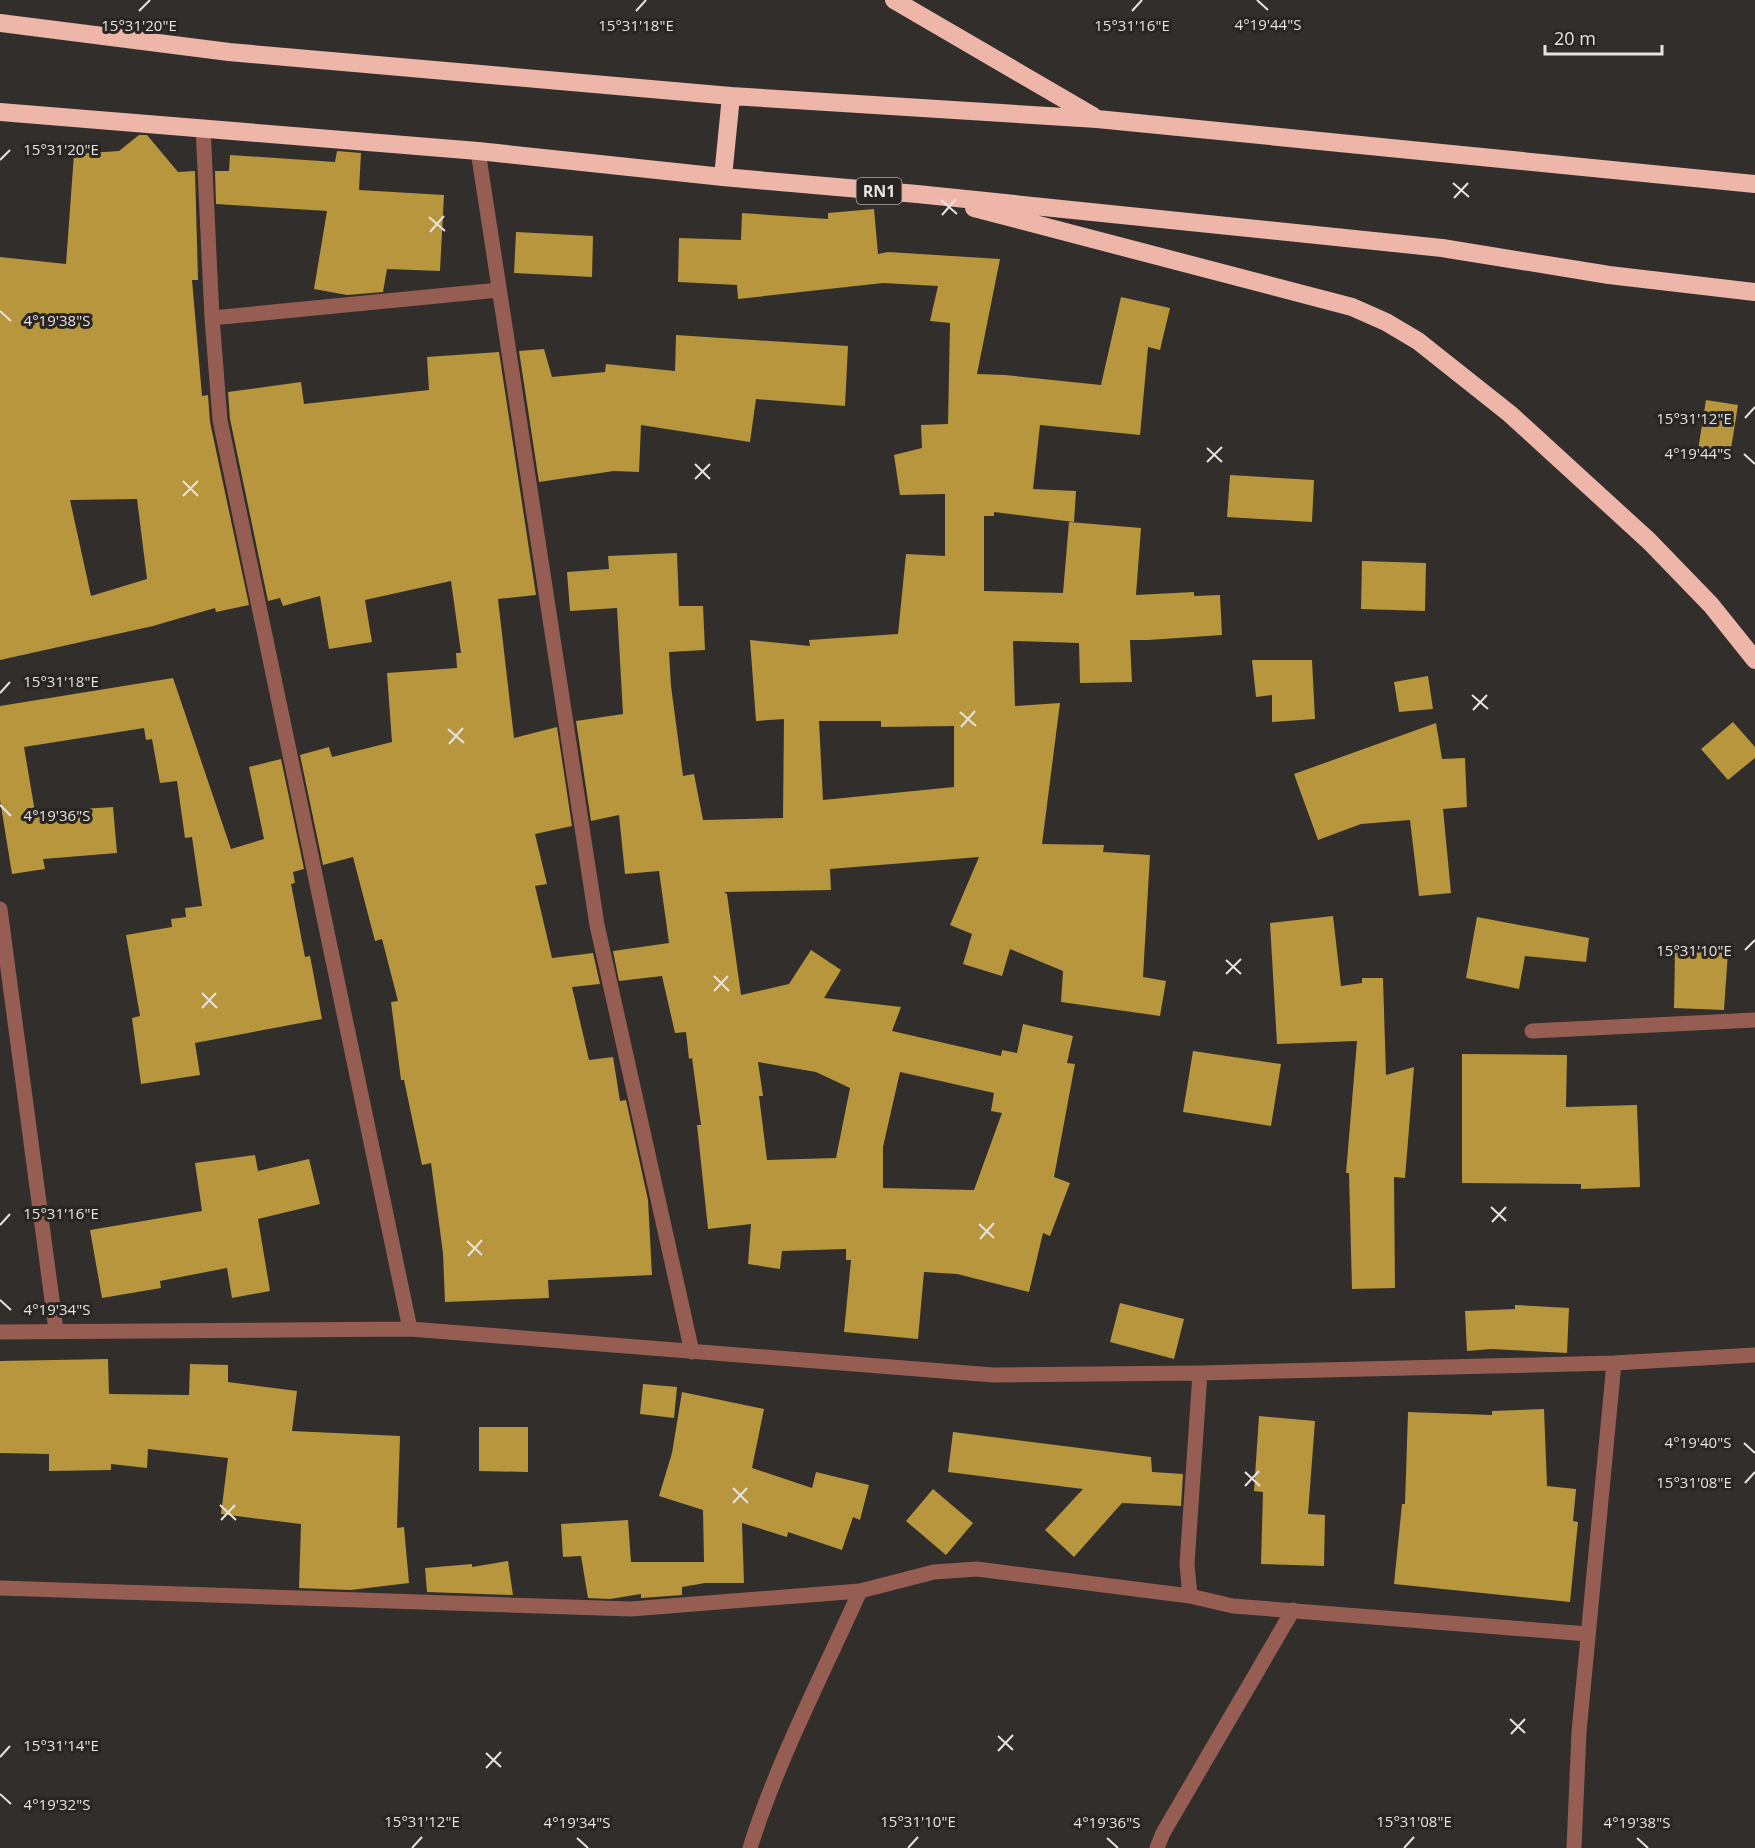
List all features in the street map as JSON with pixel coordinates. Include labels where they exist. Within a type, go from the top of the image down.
[{"type":"highway","points":[[894,0],[1097,118]]},
{"type":"highway","points":[[0,23],[230,52],[731,96],[1097,118],[1755,184]]},
{"type":"highway","points":[[723,177],[731,96]]},
{"type":"highway","name":"RN1","points":[[0,112],[478,151],[723,177],[917,194],[1442,248],[1609,275],[1755,292]]},
{"type":"highway","points":[[917,194],[1352,307],[1386,322],[1418,341],[1527,429],[1649,541],[1711,605],[1755,660]]},
{"type":"street","points":[[203,127],[212,318],[220,420],[410,1329]]},
{"type":"street","points":[[478,151],[597,925],[692,1352]]},
{"type":"street","points":[[212,318],[499,290]]},
{"type":"street","points":[[0,909],[56,1330]]},
{"type":"street","points":[[1532,1031],[1755,1020]]},
{"type":"street","points":[[0,1332],[410,1329],[993,1375],[1200,1373],[1614,1363],[1755,1355]]},
{"type":"street","points":[[1574,1848],[1579,1732],[1614,1363]]},
{"type":"street","points":[[1190,1596],[1187,1564],[1200,1373]]},
{"type":"street","points":[[0,1588],[631,1609],[860,1591],[934,1572],[977,1569],[1190,1596],[1233,1606],[1588,1634]]},
{"type":"street","points":[[750,1848],[796,1726],[819,1683],[860,1591]]},
{"type":"street","points":[[1157,1848],[1163,1833],[1293,1610]]},
{"type":"building","points":[[139,135],[147,135],[178,172],[195,171],[198,280],[192,280],[202,396],[208,395],[210,422],[249,605],[216,612],[215,608],[153,626],[0,660],[0,257],[66,264],[74,154],[119,151]],"holes":[[[137,499],[147,579],[91,596],[70,500]]]},
{"type":"building","points":[[337,151],[361,153],[359,190],[444,195],[440,271],[387,269],[383,292],[347,295],[314,289],[327,211],[216,204],[215,171],[229,171],[230,155],[335,162]]},
{"type":"building","points":[[874,209],[878,254],[888,252],[1000,259],[977,374],[1101,385],[1121,297],[1170,308],[1160,350],[1148,347],[1140,435],[1040,425],[1033,489],[1076,491],[1074,522],[994,512],[994,516],[984,516],[984,591],[1063,593],[1069,522],[1141,528],[1136,595],[1194,592],[1194,596],[1220,595],[1222,635],[1130,640],[1132,682],[1080,683],[1079,643],[1013,641],[1015,706],[1060,703],[1042,844],[1104,845],[1103,852],[1150,855],[1143,977],[1166,981],[1160,1016],[1061,1002],[1063,971],[1010,949],[1002,976],[963,964],[972,934],[950,925],[979,857],[830,869],[831,890],[724,892],[727,894],[741,995],[789,984],[811,950],[841,970],[824,998],[901,1007],[892,1031],[1001,1056],[1002,1050],[1017,1053],[1023,1024],[1073,1036],[1067,1063],[1075,1064],[1054,1177],[1070,1183],[1050,1236],[1043,1233],[1029,1292],[957,1274],[924,1272],[918,1339],[844,1332],[851,1260],[846,1260],[846,1249],[782,1251],[780,1269],[748,1264],[751,1224],[708,1229],[697,1125],[701,1125],[686,1032],[675,1033],[662,976],[619,981],[613,951],[669,943],[659,871],[625,874],[619,815],[591,821],[576,721],[623,714],[617,608],[570,611],[567,572],[609,569],[608,556],[677,553],[679,606],[703,606],[705,650],[669,652],[671,686],[683,776],[694,774],[703,820],[783,818],[784,719],[756,721],[750,640],[810,646],[809,640],[898,634],[906,554],[945,556],[945,494],[900,495],[894,455],[922,448],[921,425],[948,424],[950,323],[930,321],[938,286],[883,283],[738,299],[737,285],[678,282],[679,238],[741,240],[742,213],[828,219],[828,213]],"holes":[[[819,721],[881,721],[881,727],[954,726],[954,787],[823,800]],[[758,1062],[816,1072],[850,1088],[836,1158],[767,1160],[759,1096],[763,1096]],[[900,1072],[994,1093],[991,1111],[1002,1113],[974,1190],[883,1188],[883,1147]]]},
{"type":"building","points":[[516,232],[593,236],[592,277],[514,273]]},
{"type":"building","points":[[676,335],[848,346],[845,406],[756,399],[750,442],[641,425],[639,472],[614,471],[539,482],[519,351],[544,349],[552,377],[605,372],[606,364],[675,371]]},
{"type":"building","points":[[499,352],[536,595],[498,599],[514,738],[557,727],[572,826],[535,834],[547,884],[535,886],[552,958],[593,953],[600,984],[572,987],[589,1060],[613,1057],[620,1101],[626,1100],[648,1200],[652,1275],[548,1280],[549,1298],[445,1302],[443,1253],[431,1163],[422,1165],[404,1080],[401,1080],[391,1002],[398,1001],[382,939],[375,941],[353,857],[323,865],[300,755],[329,747],[332,757],[392,742],[387,673],[457,668],[456,653],[461,653],[451,581],[365,600],[372,642],[329,649],[320,596],[283,606],[280,598],[268,601],[230,419],[228,392],[301,382],[304,404],[429,390],[427,357]]},
{"type":"building","points":[[1706,400],[1738,405],[1730,455],[1698,450]]},
{"type":"building","points":[[1230,475],[1314,480],[1312,522],[1227,517]]},
{"type":"building","points":[[1362,561],[1426,563],[1425,611],[1361,609]]},
{"type":"building","points":[[1252,660],[1312,660],[1315,719],[1272,722],[1272,695],[1256,697]]},
{"type":"building","points":[[1428,676],[1433,709],[1399,712],[1394,682]]},
{"type":"building","points":[[173,678],[231,849],[264,839],[249,767],[281,759],[304,869],[293,872],[295,883],[291,884],[305,957],[310,956],[322,1019],[195,1043],[200,1075],[141,1084],[132,1018],[140,1016],[126,935],[172,927],[171,919],[186,917],[185,908],[202,906],[192,837],[185,838],[177,781],[160,783],[152,739],[146,740],[144,728],[24,747],[35,812],[113,807],[117,853],[43,859],[45,869],[12,874],[0,800],[0,706]]},
{"type":"building","points":[[1733,722],[1755,747],[1755,758],[1728,780],[1701,749]]},
{"type":"building","points":[[1436,723],[1442,759],[1465,758],[1467,807],[1443,809],[1451,893],[1419,896],[1410,820],[1361,824],[1318,840],[1294,774]]},
{"type":"building","points":[[1333,916],[1341,986],[1362,983],[1362,978],[1383,978],[1386,1075],[1414,1067],[1405,1178],[1394,1177],[1395,1288],[1352,1289],[1349,1173],[1346,1173],[1357,1041],[1277,1044],[1270,923]]},
{"type":"building","points":[[1477,917],[1589,938],[1586,962],[1525,956],[1519,989],[1466,978]]},
{"type":"building","points":[[1675,950],[1728,952],[1724,1010],[1674,1008]]},
{"type":"building","points":[[1193,1051],[1281,1064],[1271,1126],[1183,1112]]},
{"type":"building","points":[[1462,1054],[1567,1055],[1566,1107],[1637,1105],[1640,1187],[1581,1189],[1581,1184],[1462,1183]]},
{"type":"building","points":[[255,1155],[258,1171],[309,1159],[320,1204],[258,1219],[270,1291],[232,1298],[227,1268],[160,1281],[161,1288],[102,1298],[90,1230],[202,1211],[195,1163]]},
{"type":"building","points":[[1120,1303],[1184,1319],[1174,1359],[1110,1342]]},
{"type":"building","points":[[1515,1305],[1569,1308],[1567,1353],[1491,1349],[1467,1351],[1465,1311],[1515,1309]]},
{"type":"building","points":[[108,1359],[109,1394],[189,1395],[190,1364],[228,1365],[228,1382],[297,1391],[292,1431],[400,1436],[397,1528],[404,1527],[409,1583],[351,1590],[299,1588],[301,1524],[221,1514],[228,1458],[148,1449],[147,1468],[111,1464],[111,1470],[49,1471],[49,1454],[0,1453],[0,1361]]},
{"type":"building","points":[[643,1384],[677,1387],[674,1418],[640,1414]]},
{"type":"building","points":[[682,1392],[764,1409],[752,1468],[812,1488],[816,1472],[869,1485],[860,1520],[853,1517],[842,1550],[788,1532],[787,1537],[742,1523],[744,1583],[705,1583],[682,1587],[682,1595],[641,1598],[641,1594],[610,1599],[588,1598],[581,1556],[563,1557],[561,1524],[628,1520],[631,1562],[704,1562],[703,1510],[659,1496],[672,1453]]},
{"type":"building","points":[[1544,1409],[1547,1486],[1576,1489],[1573,1521],[1578,1522],[1570,1602],[1394,1584],[1402,1504],[1405,1504],[1408,1412],[1492,1415],[1492,1411]]},
{"type":"building","points":[[1259,1416],[1315,1421],[1308,1514],[1325,1515],[1324,1566],[1261,1564],[1263,1492],[1254,1491]]},
{"type":"building","points":[[479,1427],[528,1427],[528,1472],[479,1471]]},
{"type":"building","points":[[953,1432],[1151,1457],[1152,1472],[1183,1474],[1181,1506],[1122,1503],[1074,1557],[1045,1530],[1083,1489],[948,1472]]},
{"type":"building","points":[[933,1489],[973,1523],[946,1555],[906,1521]]},
{"type":"building","points":[[508,1561],[513,1595],[427,1592],[425,1568],[472,1564],[472,1567]]}]
